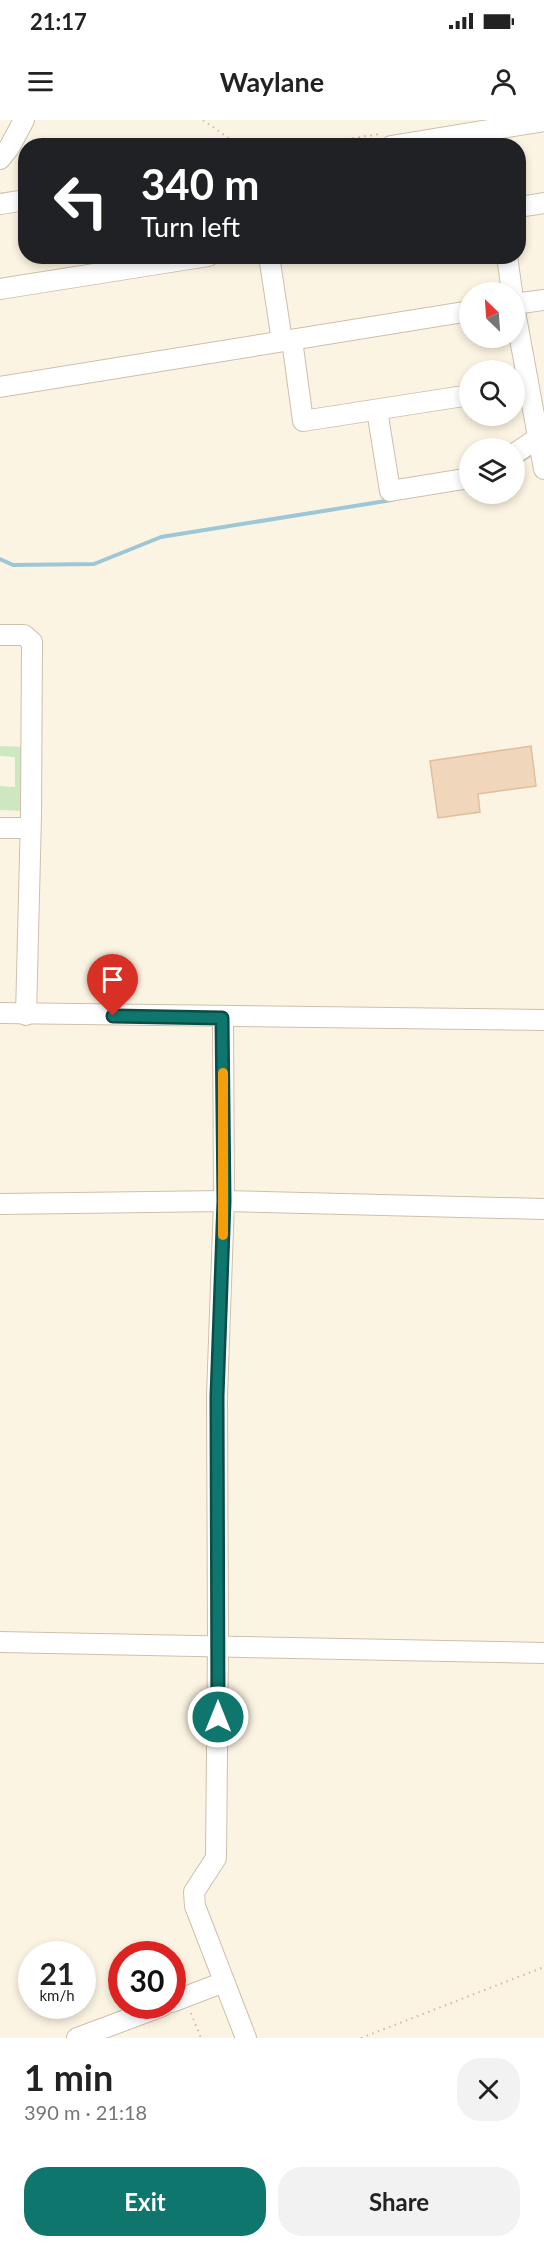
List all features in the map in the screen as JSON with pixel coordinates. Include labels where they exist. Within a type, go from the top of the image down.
[{"type":"street","points":[[0,159],[9,148],[24,120]]},
{"type":"street","points":[[445,138],[544,122]]},
{"type":"street","points":[[0,204],[18,201]]},
{"type":"street","points":[[526,206],[544,203]]},
{"type":"street","points":[[0,289],[158,264]]},
{"type":"street","points":[[271,264],[303,421],[459,397]]},
{"type":"street","points":[[508,264],[511,282]]},
{"type":"street","points":[[525,303],[544,300]]},
{"type":"street","points":[[0,387],[459,313]]},
{"type":"street","points":[[522,348],[541,450],[525,452]]},
{"type":"street","points":[[377,410],[390,490],[459,480]]},
{"type":"street","points":[[0,634],[24,635],[32,642],[26,1015]]},
{"type":"street","points":[[0,828],[30,828]]},
{"type":"street","points":[[0,1013],[222,1018],[544,1020]]},
{"type":"street","points":[[222,1018],[224,1201],[217,1396],[216,1858],[194,1892],[195,1906],[246,2038]]},
{"type":"street","points":[[0,1204],[224,1201],[544,1209]]},
{"type":"street","points":[[0,1642],[544,1653]]},
{"type":"street","points":[[186,1996],[224,1982]]},
{"type":"street","points":[[77,2038],[128,2019]]},
{"type":"path","points":[[203,120],[229,138]]},
{"type":"path","points":[[361,2038],[544,1967]]},
{"type":"path","points":[[186,2011],[201,2038]]},
{"type":"green space","points":[[0,746],[24,747],[22,811],[0,810],[0,786],[15,787],[15,757],[0,756]]},
{"type":"building","points":[[531,746],[536,786],[478,794],[480,812],[438,818],[430,761]]},
{"type":"waterway","points":[[525,458],[533,453]]},
{"type":"waterway","points":[[0,559],[13,565],[94,564],[161,537],[392,500]]},
{"type":"slow traffic","points":[[223,1073],[223,1235]]},
{"type":"route","points":[[113,1016],[222,1018],[224,1201],[217,1396],[218,1717]]}]
